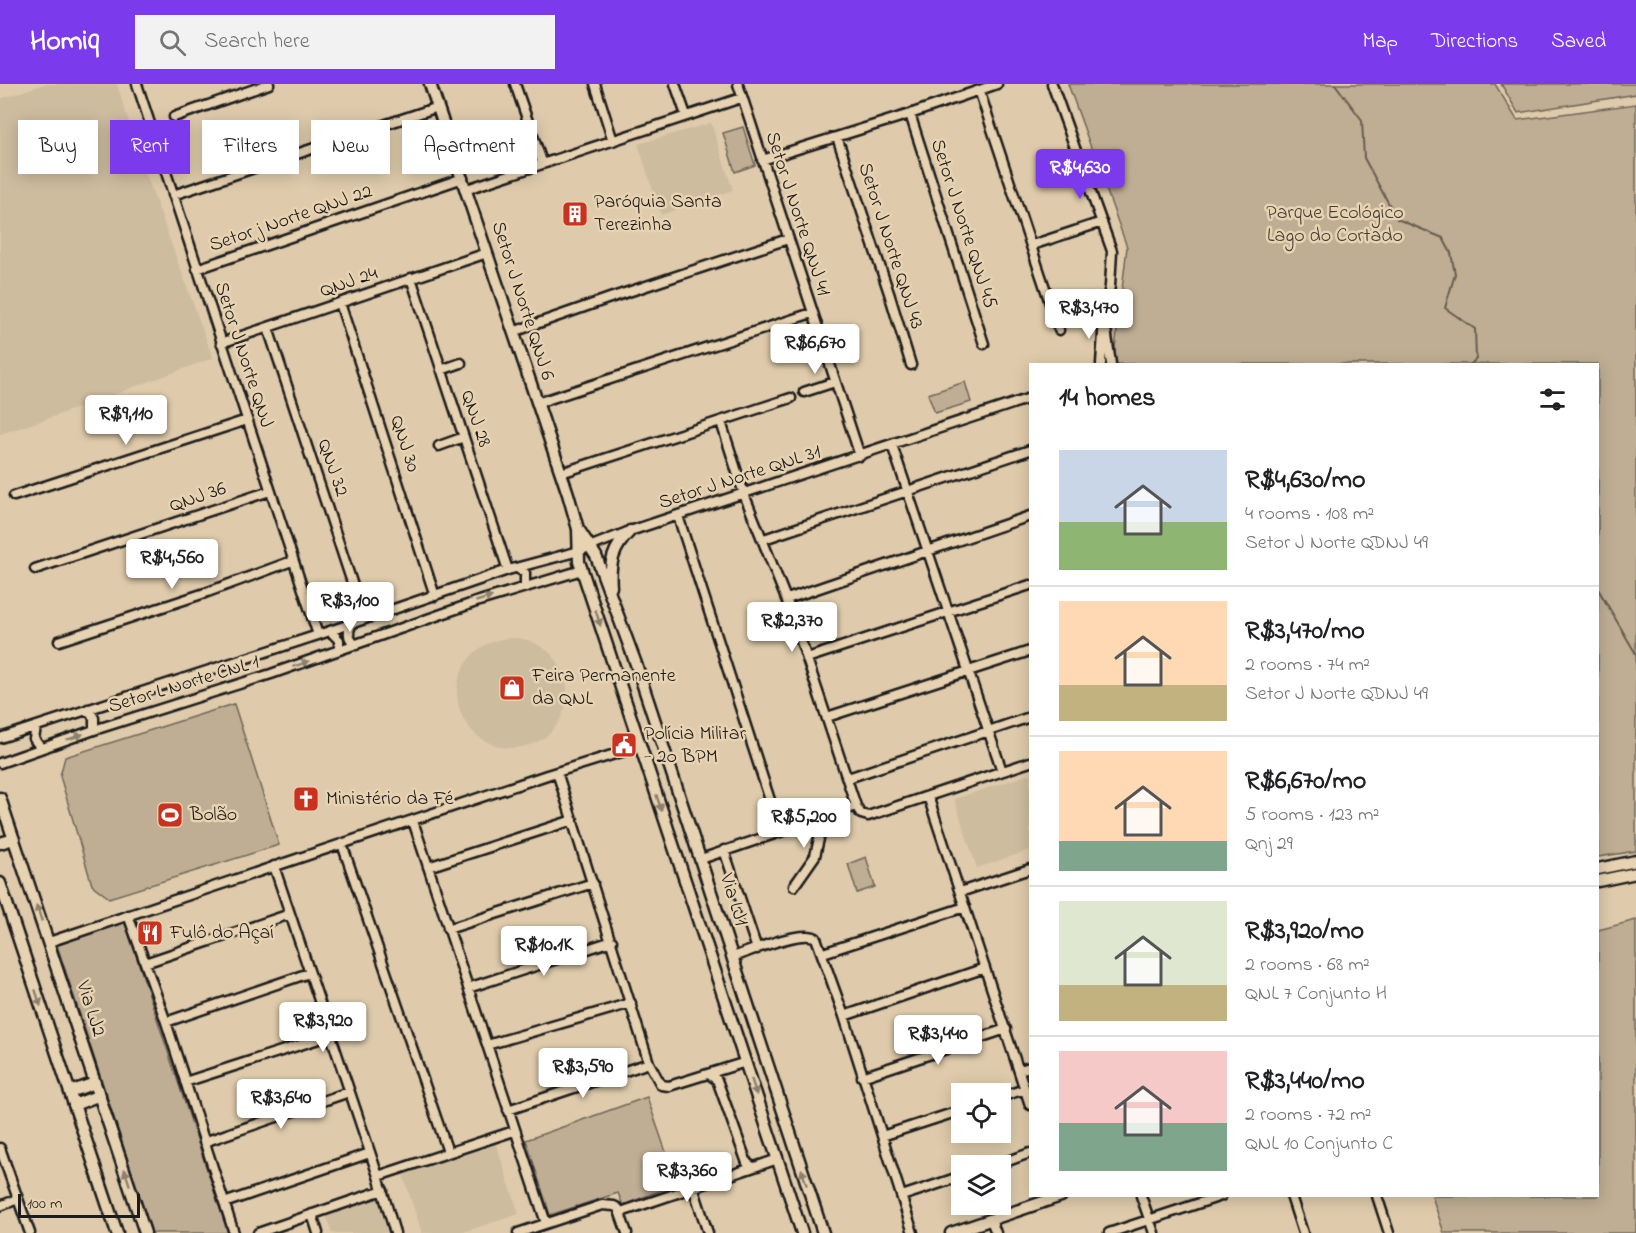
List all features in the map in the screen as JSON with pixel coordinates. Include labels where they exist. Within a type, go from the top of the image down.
[{"type":"main road","name":"Setor J Norte QNJ 6","points":[[430,84],[465,183],[578,530]]},
{"type":"main road","name":"Via LJ1","points":[[578,530],[590,546],[612,596],[636,664],[823,1233]]},
{"type":"main road","name":"Via LJ1","points":[[578,530],[582,570],[802,1233]]},
{"type":"main road","points":[[612,596],[610,563],[618,544],[630,531]]},
{"type":"main road","points":[[615,670],[615,665],[620,663],[636,664]]},
{"type":"main road","name":"Via LJ2","points":[[0,798],[5,828],[14,839],[145,1233]]},
{"type":"main road","points":[[668,830],[672,833],[684,833],[689,825]]},
{"type":"main road","points":[[0,843],[14,839]]},
{"type":"main road","points":[[1599,868],[1636,861]]},
{"type":"main road","points":[[1599,880],[1636,873]]},
{"type":"main road","points":[[0,882],[117,1233]]},
{"type":"main road","points":[[724,996],[727,1000],[733,999],[743,992]]},
{"type":"main road","points":[[731,1019],[734,1014],[739,1013],[752,1019]]},
{"type":"main road","points":[[70,1092],[95,1083]]},
{"type":"main road","points":[[74,1105],[100,1095]]},
{"type":"main road","points":[[951,1233],[1058,1197]]},
{"type":"street","name":"Setor J Norte QNJ","points":[[137,84],[318,635]]},
{"type":"street","points":[[174,117],[268,84]]},
{"type":"street","points":[[515,84],[542,162]]},
{"type":"street","points":[[595,84],[613,141]]},
{"type":"street","points":[[675,84],[686,115]]},
{"type":"street","name":"Setor J Norte QNJ 41","points":[[738,84],[860,456]]},
{"type":"street","points":[[762,159],[910,114],[997,84]]},
{"type":"street","points":[[1052,84],[1112,251],[1101,363]]},
{"type":"street","points":[[979,90],[1059,330]]},
{"type":"street","name":"Setor j Norte QNJ 22","points":[[197,268],[465,183],[613,141],[741,98]]},
{"type":"street","points":[[173,195],[438,107]]},
{"type":"street","name":"Setor J Norte QNJ 45","points":[[910,114],[984,344]]},
{"type":"street","name":"Setor J Norte QNJ 43","points":[[837,137],[911,365]]},
{"type":"street","points":[[1032,245],[1102,222]]},
{"type":"street","points":[[513,332],[788,239]]},
{"type":"street","name":"QNJ 24","points":[[221,343],[487,253]]},
{"type":"street","name":"QNJ 28","points":[[411,279],[464,437],[513,569],[525,573],[525,586]]},
{"type":"street","name":"QNJ 30","points":[[340,303],[435,596]]},
{"type":"street","points":[[537,403],[812,313]]},
{"type":"street","points":[[1104,317],[1111,363]]},
{"type":"street","name":"QNJ 32","points":[[268,328],[364,619]]},
{"type":"street","points":[[441,370],[461,363]]},
{"type":"street","points":[[804,392],[835,382]]},
{"type":"street","points":[[561,473],[791,398]]},
{"type":"street","name":"Setor J Norte QNL 31","points":[[0,738],[352,624],[513,569],[579,551],[630,531],[1029,401]]},
{"type":"street","points":[[14,496],[247,420]]},
{"type":"street","points":[[721,422],[744,494],[764,538],[787,599],[857,809],[868,816],[1029,762]]},
{"type":"street","points":[[439,446],[464,437]]},
{"type":"street","points":[[892,445],[1002,771]]},
{"type":"street","points":[[764,538],[1029,450]]},
{"type":"street","name":"QNJ 36","points":[[35,569],[270,491]]},
{"type":"street","points":[[678,516],[780,831]]},
{"type":"street","points":[[787,599],[1029,516]]},
{"type":"street","points":[[59,641],[205,593],[292,561]]},
{"type":"street","name":"Setor L Norte CNL 1","points":[[0,763],[94,730],[339,651],[476,602],[582,570]]},
{"type":"street","points":[[807,658],[1029,585]]},
{"type":"street","points":[[352,624],[348,636],[356,645]]},
{"type":"street","points":[[330,631],[339,640],[339,651]]},
{"type":"street","points":[[827,717],[1029,651]]},
{"type":"street","points":[[88,709],[94,718],[94,730]]},
{"type":"street","points":[[848,778],[1029,717]]},
{"type":"street","points":[[36,727],[34,739],[41,748]]},
{"type":"street","points":[[49,942],[640,746]]},
{"type":"street","points":[[557,772],[649,1063],[657,1079],[661,1085],[665,1086],[715,1076],[746,1062]]},
{"type":"street","points":[[928,796],[1029,1102]]},
{"type":"street","points":[[701,858],[824,817],[857,809]]},
{"type":"street","points":[[794,886],[809,868],[815,856],[824,817]]},
{"type":"street","points":[[428,867],[573,820]]},
{"type":"street","points":[[413,821],[546,1223]]},
{"type":"street","points":[[342,844],[448,1152]]},
{"type":"street","points":[[724,850],[757,949]]},
{"type":"street","points":[[274,866],[383,1190],[395,1233]]},
{"type":"street","points":[[960,892],[1029,870]]},
{"type":"street","points":[[448,929],[593,883]]},
{"type":"street","points":[[823,953],[965,908]]},
{"type":"street","points":[[145,963],[290,914]]},
{"type":"street","points":[[128,915],[166,1023],[234,1233]]},
{"type":"street","points":[[733,957],[798,936],[812,935],[816,938],[844,1016],[913,1233]]},
{"type":"street","points":[[468,988],[612,941]]},
{"type":"street","points":[[844,1016],[985,968]]},
{"type":"street","points":[[166,1023],[309,973]]},
{"type":"street","points":[[487,1045],[631,1003]]},
{"type":"street","points":[[862,1077],[1006,1029]]},
{"type":"street","points":[[185,1082],[331,1035]]},
{"type":"street","points":[[508,1110],[649,1063]]},
{"type":"street","points":[[1019,1070],[1029,1067]]},
{"type":"street","points":[[715,1076],[748,1167]]},
{"type":"street","points":[[1011,1093],[1025,1089]]},
{"type":"street","points":[[204,1142],[349,1092]]},
{"type":"street","points":[[882,1136],[951,1114]]},
{"type":"street","points":[[378,1176],[514,1131]]},
{"type":"street","points":[[0,1148],[30,1233]]},
{"type":"street","points":[[224,1203],[370,1153]]},
{"type":"street","points":[[1011,1160],[1029,1153]]},
{"type":"street","points":[[621,1212],[748,1167],[778,1159]]},
{"type":"street","points":[[902,1196],[951,1180]]},
{"type":"street","points":[[693,1187],[708,1233]]},
{"type":"street","points":[[258,1233],[383,1190]]},
{"type":"street","points":[[1141,1197],[1154,1233]]},
{"type":"street","points":[[1109,1233],[1218,1197]]},
{"type":"street","points":[[1291,1197],[1303,1233]]},
{"type":"street","points":[[1377,1197],[1389,1233]]},
{"type":"street","points":[[0,1206],[18,1199]]},
{"type":"street","points":[[518,1233],[602,1205],[614,1206],[621,1212],[627,1233]]},
{"type":"street","points":[[312,1214],[318,1233]]},
{"type":"street","points":[[991,1220],[996,1233]]},
{"type":"shaded area","points":[[44,84],[117,84],[128,120],[110,120],[110,174],[146,174],[213,358],[0,434],[0,99]]},
{"type":"shaded area","points":[[711,123],[733,190],[661,215],[638,144]]},
{"type":"shaded area","name":"Feira Permanente da QNL","points":[[512,638],[533,642],[551,654],[563,672],[567,693],[563,714],[551,732],[533,744],[512,748],[491,744],[473,732],[461,714],[457,693],[461,672],[473,654],[491,642]]},
{"type":"shaded area","points":[[1029,774],[1029,850],[977,868],[954,799]]},
{"type":"shaded area","points":[[496,1144],[519,1214],[460,1233],[422,1233],[403,1175]]},
{"type":"shaded area","points":[[379,1198],[390,1233],[332,1233],[326,1215]]},
{"type":"green space","name":"Parque Ecológico Lago do Cortado","points":[[1068,84],[1495,84],[1517,120],[1636,104],[1636,851],[1599,857],[1599,363],[1116,363],[1114,357],[1127,247]]},
{"type":"green space","points":[[1501,84],[1636,84],[1636,94],[1518,113]]},
{"type":"green space","points":[[743,127],[755,165],[735,172],[723,133]]},
{"type":"green space","points":[[965,382],[971,402],[935,413],[928,394]]},
{"type":"green space","name":"Bolão","points":[[234,704],[279,845],[109,898],[92,885],[60,776],[65,757]]},
{"type":"green space","points":[[866,857],[875,887],[857,893],[848,864]]},
{"type":"green space","points":[[1636,920],[1636,1233],[1444,1233],[1432,1197],[1599,1197],[1599,930]]},
{"type":"green space","points":[[125,922],[228,1233],[152,1233],[57,945]]},
{"type":"green space","points":[[647,1097],[677,1184],[623,1205],[618,1193],[550,1215],[526,1140]]},
{"type":"waterway","points":[[1335,84],[1362,120],[1364,158],[1397,219],[1443,238],[1451,253],[1455,274],[1445,308],[1475,329],[1476,359],[1472,363]]},
{"type":"waterway","points":[[1599,591],[1636,654]]},
{"type":"place","name":"Paróquia Santa Terezinha","points":[[575,214]]},
{"type":"place","name":"Feira Permanente da QNL","points":[[512,688]]},
{"type":"place","name":"Polícia Militar - 2o BPM","points":[[624,745]]},
{"type":"place","name":"Ministério da Fé","points":[[306,799]]},
{"type":"place","name":"Bolão","points":[[170,815]]},
{"type":"place","name":"Fulô do Açaí","points":[[150,933]]}]
